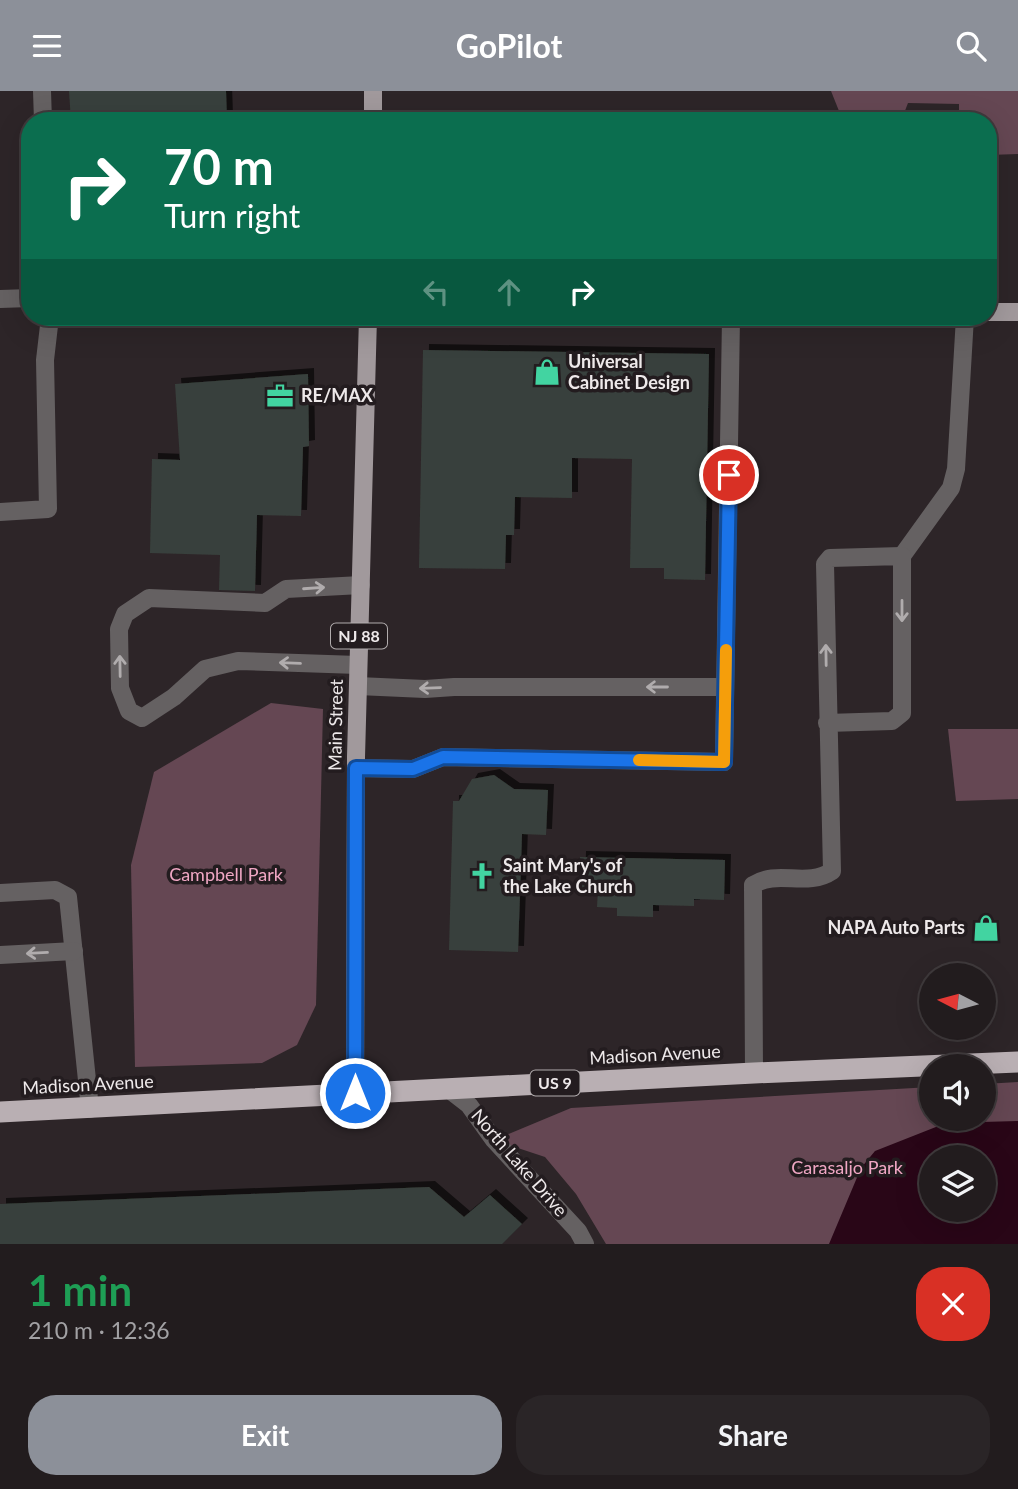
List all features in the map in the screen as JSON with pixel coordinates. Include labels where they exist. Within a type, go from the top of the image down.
[{"type":"highway","name":"Madison Avenue","points":[[0,1112],[1018,1062]]},
{"type":"main road","points":[[373,91],[373,112]]},
{"type":"main road","points":[[997,312],[1018,312]]},
{"type":"main road","name":"Main Street","points":[[355,1093],[356,768],[369,326]]},
{"type":"street","points":[[42,91],[43,112]]},
{"type":"street","points":[[0,299],[21,298]]},
{"type":"street","points":[[0,512],[48,509],[45,360],[49,326]]},
{"type":"street","points":[[356,768],[413,769],[443,757],[724,762],[731,326]]},
{"type":"street","points":[[827,723],[892,721],[902,713],[902,556],[950,488],[956,468],[964,326]]},
{"type":"street","points":[[754,1073],[753,885],[763,879],[821,879],[832,871],[825,564],[830,558],[902,556]]},
{"type":"street","points":[[358,665],[238,661],[205,669],[174,697],[142,718],[129,711],[120,688],[119,629],[125,614],[149,598],[265,603],[286,590],[360,585]]},
{"type":"street","points":[[358,686],[425,689],[725,687]]},
{"type":"street","points":[[0,893],[55,890],[68,898],[90,1109]]},
{"type":"street","points":[[0,955],[74,951]]},
{"type":"street","name":"North Lake Drive","points":[[447,1088],[468,1105],[494,1140],[578,1231],[585,1244]]},
{"type":"green space","points":[[831,91],[1018,91],[1018,154],[997,155],[997,112],[959,112],[959,104],[908,103],[904,112],[839,112]]},
{"type":"green space","name":"Campbell Park","points":[[271,703],[323,709],[316,1005],[297,1045],[262,1063],[135,1067],[131,865],[154,772]]},
{"type":"green space","points":[[948,729],[1018,729],[1018,799],[956,801]]},
{"type":"green space","name":"Carasaljo Park","points":[[1018,1082],[1018,1244],[606,1244],[576,1194],[545,1157],[494,1140],[571,1108],[919,1088],[919,1131],[996,1131],[996,1083]]},
{"type":"shaded area","points":[[1018,1121],[1018,1244],[829,1244],[861,1168],[875,1151],[926,1131],[996,1131],[996,1122]]},
{"type":"building","points":[[69,91],[226,91],[227,112],[70,112]]},
{"type":"building","points":[[423,350],[709,354],[705,580],[664,579],[664,568],[630,568],[632,459],[572,458],[572,498],[515,497],[514,535],[506,535],[505,569],[419,568]]},
{"type":"building","points":[[308,374],[309,446],[303,447],[301,516],[257,515],[255,591],[219,590],[220,555],[150,553],[152,459],[180,460],[175,384]]},
{"type":"building","points":[[494,775],[514,789],[548,790],[546,835],[522,834],[518,952],[449,950],[453,801],[459,801],[472,779]]},
{"type":"building","points":[[580,857],[725,860],[724,900],[694,899],[694,906],[653,905],[653,917],[617,916],[617,908],[597,907],[598,890],[579,890]]},
{"type":"building","points":[[429,1187],[464,1217],[490,1195],[522,1224],[502,1244],[0,1244],[0,1204]]},
{"type":"slow traffic","points":[[639,760],[724,762],[726,650]]},
{"type":"place","name":"Universal Cabinet Design","points":[[547,372]]},
{"type":"place","name":"RE/MAX","points":[[280,396]]},
{"type":"place","name":"Saint Mary's of the Lake Church","points":[[482,876]]},
{"type":"place","name":"NAPA Auto Parts","points":[[986,928]]},
{"type":"route","points":[[355,1093],[356,768],[413,769],[443,757],[724,762],[729,475]]}]
